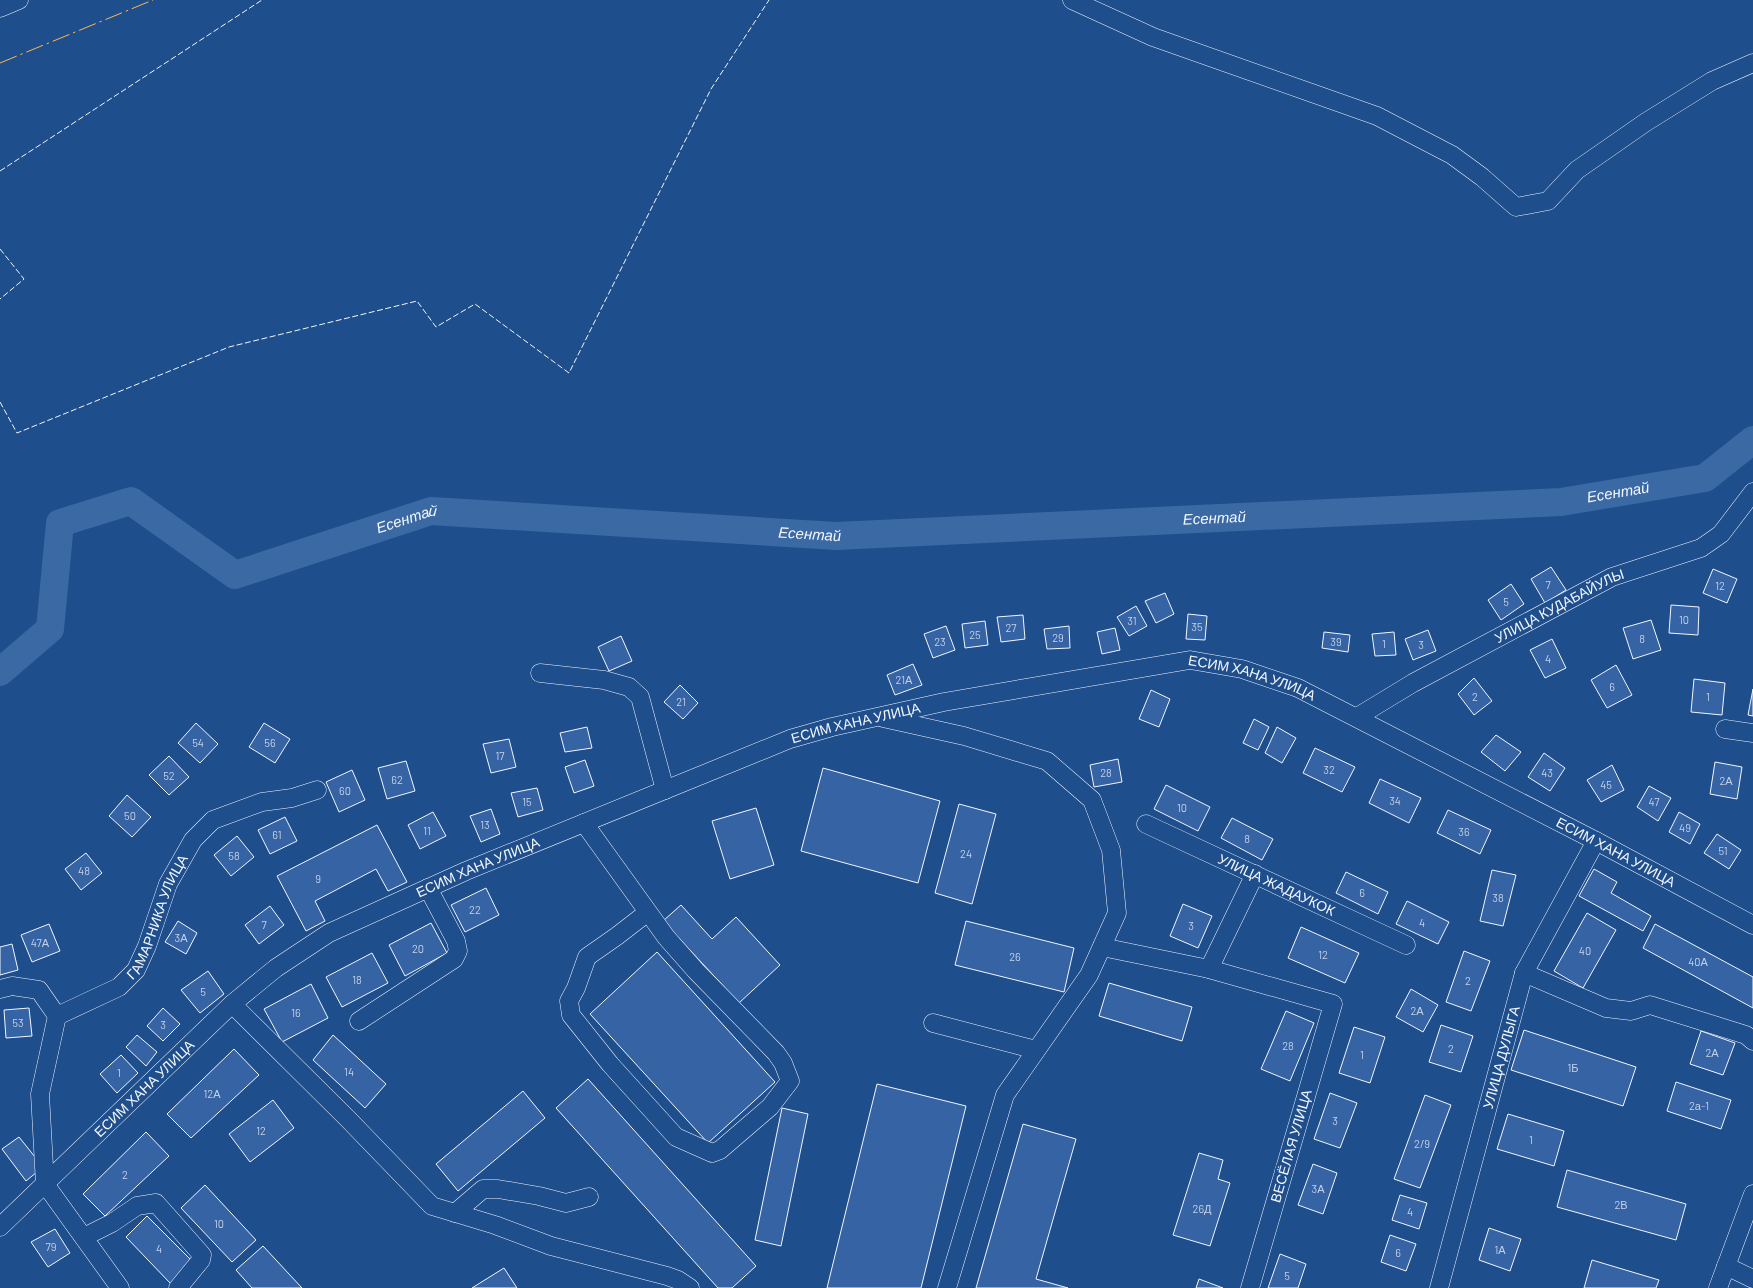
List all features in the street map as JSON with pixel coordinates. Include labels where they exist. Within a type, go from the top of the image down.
[{"type":"street","points":[[0,8],[19,0]]},
{"type":"street","points":[[1072,0],[1153,38],[1377,116],[1452,155],[1482,177],[1516,207],[1548,201],[1577,170],[1646,122],[1712,81],[1753,62]]},
{"type":"street","name":"УЛИЦА КУДАБАЙУЛЫ","points":[[1357,717],[1413,683],[1612,577],[1701,548],[1722,534],[1753,492]]},
{"type":"street","name":"ЕСИМ ХАНА УЛИЦА","points":[[0,1227],[232,1004],[276,968],[329,933],[428,888],[790,739],[832,727],[963,698],[1190,660],[1242,669],[1298,688],[1357,717],[1753,925]]},
{"type":"street","points":[[540,673],[604,680],[629,687],[640,697],[665,790]]},
{"type":"street","points":[[878,717],[964,736],[1047,761],[1092,800],[1111,850],[1117,913],[1089,975],[1005,1095],[948,1288]]},
{"type":"street","points":[[1726,730],[1753,733]]},
{"type":"street","name":"ГАМАРНИКА УЛИЦА","points":[[57,1016],[119,988],[136,970],[148,946],[168,884],[193,840],[213,820],[262,802],[292,798],[317,790]]},
{"type":"street","points":[[584,823],[666,937],[696,971],[776,1053],[783,1063],[790,1081],[770,1107],[720,1150],[712,1153],[676,1137],[610,1064],[571,1015],[569,1001],[576,988],[587,957],[618,936],[648,912]]},
{"type":"street","name":"УЛИЦА ЖАДАУКОК","points":[[1146,824],[1406,945]]},
{"type":"street","name":"УЛИЦА ДУЛЫГА","points":[[1439,1288],[1524,973],[1596,841]]},
{"type":"street","points":[[1102,946],[1209,969],[1255,874]]},
{"type":"street","points":[[359,1021],[454,959],[458,951],[456,941],[428,888]]},
{"type":"street","name":"ВЕСЁЛАЯ УЛИЦА","points":[[1209,969],[1333,1004],[1250,1288]]},
{"type":"street","points":[[1524,973],[1606,1008],[1631,1011],[1650,1005],[1746,1035],[1753,1041]]},
{"type":"street","points":[[0,989],[12,986],[39,990],[57,1016],[40,1094],[45,1184],[120,1288]]},
{"type":"street","points":[[232,1004],[347,1118],[432,1206],[551,1246],[667,1276],[678,1280],[690,1288]]},
{"type":"street","points":[[933,1023],[1036,1050]]},
{"type":"street","points":[[455,1213],[483,1190],[498,1189],[566,1203],[589,1197]]},
{"type":"street","points":[[1718,1288],[1752,1196]]},
{"type":"street","points":[[84,1237],[112,1223],[137,1206],[156,1203],[202,1255],[201,1260],[178,1288]]},
{"type":"street","points":[[1726,1266],[1753,1279]]},
{"type":"building","points":[[1551,567],[1566,590],[1545,603],[1531,579]]},
{"type":"building","points":[[1713,569],[1737,579],[1727,603],[1703,593]]},
{"type":"building","points":[[1511,584],[1524,604],[1501,620],[1488,600]]},
{"type":"building","points":[[1165,593],[1174,614],[1156,623],[1145,601]]},
{"type":"building","points":[[1671,605],[1699,607],[1698,635],[1669,633]]},
{"type":"building","points":[[1136,606],[1147,626],[1129,636],[1117,617]]},
{"type":"building","points":[[1188,614],[1207,616],[1205,640],[1186,639]]},
{"type":"building","points":[[1023,615],[1025,639],[1001,642],[997,617]]},
{"type":"building","points":[[1651,620],[1661,650],[1633,659],[1623,628]]},
{"type":"building","points":[[985,621],[988,645],[965,648],[962,624]]},
{"type":"building","points":[[946,626],[955,650],[933,658],[924,634]]},
{"type":"building","points":[[1069,626],[1070,648],[1047,649],[1044,629]]},
{"type":"building","points":[[1115,628],[1120,650],[1102,654],[1097,632]]},
{"type":"building","points":[[1428,630],[1436,651],[1413,660],[1405,639]]},
{"type":"building","points":[[1324,632],[1350,635],[1348,652],[1322,648]]},
{"type":"building","points":[[1394,632],[1396,655],[1375,656],[1372,634]]},
{"type":"building","points":[[621,636],[632,661],[609,671],[598,647]]},
{"type":"building","points":[[1552,639],[1566,668],[1545,678],[1530,650]]},
{"type":"building","points":[[913,664],[922,685],[895,695],[887,675]]},
{"type":"building","points":[[1616,665],[1632,695],[1607,708],[1591,680]]},
{"type":"building","points":[[1474,678],[1492,701],[1474,715],[1458,694]]},
{"type":"building","points":[[1694,679],[1725,683],[1722,715],[1691,712]]},
{"type":"building","points":[[680,685],[698,703],[683,719],[664,702]]},
{"type":"building","points":[[1753,689],[1753,716],[1748,715]]},
{"type":"building","points":[[1151,690],[1170,699],[1159,727],[1139,719]]},
{"type":"building","points":[[1254,719],[1269,727],[1258,750],[1243,743]]},
{"type":"building","points":[[196,723],[218,744],[200,763],[178,743]]},
{"type":"building","points":[[264,723],[290,739],[275,763],[249,747]]},
{"type":"building","points":[[587,727],[592,748],[565,752],[560,733]]},
{"type":"building","points":[[1277,727],[1296,738],[1282,763],[1265,753]]},
{"type":"building","points":[[1496,735],[1521,752],[1505,771],[1481,752]]},
{"type":"building","points":[[509,739],[516,767],[491,773],[483,744]]},
{"type":"building","points":[[1315,748],[1355,767],[1342,792],[1303,773]]},
{"type":"building","points":[[1544,753],[1565,768],[1550,791],[1528,777]]},
{"type":"building","points":[[169,756],[189,777],[169,795],[149,775]]},
{"type":"building","points":[[1118,759],[1122,782],[1094,787],[1090,765]]},
{"type":"building","points":[[585,760],[594,786],[574,793],[565,767]]},
{"type":"building","points":[[406,761],[415,791],[387,799],[378,768]]},
{"type":"building","points":[[1715,762],[1742,767],[1737,799],[1710,794]]},
{"type":"building","points":[[1612,765],[1624,790],[1601,802],[1587,780]]},
{"type":"building","points":[[823,768],[940,801],[918,883],[801,851]]},
{"type":"building","points":[[352,770],[365,800],[339,812],[326,782]]},
{"type":"building","points":[[1380,779],[1421,798],[1409,823],[1369,803]]},
{"type":"building","points":[[1166,785],[1210,807],[1198,831],[1154,809]]},
{"type":"building","points":[[1649,786],[1671,798],[1658,821],[1637,807]]},
{"type":"building","points":[[537,788],[543,810],[518,817],[511,793]]},
{"type":"building","points":[[127,795],[151,817],[132,837],[109,816]]},
{"type":"building","points":[[959,804],[996,814],[972,904],[935,893]]},
{"type":"building","points":[[756,808],[774,865],[730,879],[712,821]]},
{"type":"building","points":[[491,809],[500,834],[481,842],[470,816]]},
{"type":"building","points":[[1448,810],[1491,830],[1480,854],[1437,833]]},
{"type":"building","points":[[433,812],[446,836],[420,849],[408,825]]},
{"type":"building","points":[[1679,812],[1700,824],[1690,844],[1669,832]]},
{"type":"building","points":[[285,817],[297,841],[270,854],[258,830]]},
{"type":"building","points":[[1232,818],[1273,839],[1262,860],[1221,838]]},
{"type":"building","points":[[377,825],[407,882],[388,891],[376,869],[315,901],[325,921],[306,931],[277,876]]},
{"type":"building","points":[[1717,834],[1741,850],[1729,869],[1704,853]]},
{"type":"building","points":[[237,836],[254,857],[231,876],[214,855]]},
{"type":"building","points":[[86,853],[102,873],[81,890],[65,869]]},
{"type":"building","points":[[1594,869],[1617,882],[1611,893],[1651,916],[1643,931],[1579,896]]},
{"type":"building","points":[[1492,870],[1516,875],[1503,926],[1480,921]]},
{"type":"building","points":[[1346,872],[1388,892],[1378,914],[1336,893]]},
{"type":"building","points":[[486,888],[499,915],[465,932],[451,905]]},
{"type":"building","points":[[1407,901],[1449,922],[1438,944],[1396,924]]},
{"type":"building","points":[[1183,904],[1212,916],[1198,948],[1170,936]]},
{"type":"building","points":[[681,905],[712,939],[736,917],[780,965],[739,1003],[663,921]]},
{"type":"building","points":[[270,906],[284,925],[259,944],[245,925]]},
{"type":"building","points":[[1587,913],[1616,930],[1583,988],[1554,971]]},
{"type":"building","points":[[178,921],[197,933],[186,954],[165,942]]},
{"type":"building","points":[[966,921],[1074,948],[1064,992],[955,965]]},
{"type":"building","points":[[431,923],[447,953],[405,976],[389,945]]},
{"type":"building","points":[[49,924],[60,951],[32,962],[21,935]]},
{"type":"building","points":[[1655,924],[1753,977],[1753,1008],[1643,948]]},
{"type":"building","points":[[1301,927],[1359,953],[1345,983],[1288,958]]},
{"type":"building","points":[[12,944],[18,970],[0,975],[0,947]]},
{"type":"building","points":[[1464,951],[1490,961],[1471,1011],[1446,1002]]},
{"type":"building","points":[[657,952],[775,1082],[708,1143],[590,1014]]},
{"type":"building","points":[[372,953],[388,983],[342,1007],[326,977]]},
{"type":"building","points":[[208,971],[224,994],[200,1013],[181,990]]},
{"type":"building","points":[[1109,983],[1192,1007],[1182,1041],[1099,1016]]},
{"type":"building","points":[[311,984],[328,1018],[282,1042],[264,1009]]},
{"type":"building","points":[[1411,989],[1438,1005],[1423,1032],[1396,1017]]},
{"type":"building","points":[[29,1008],[32,1036],[6,1038],[4,1010]]},
{"type":"building","points":[[163,1008],[180,1024],[163,1041],[147,1026]]},
{"type":"building","points":[[1286,1011],[1314,1023],[1290,1081],[1261,1069]]},
{"type":"building","points":[[1441,1025],[1473,1036],[1461,1072],[1429,1062]]},
{"type":"building","points":[[1354,1027],[1385,1037],[1370,1083],[1339,1073]]},
{"type":"building","points":[[1524,1030],[1636,1067],[1623,1106],[1511,1070]]},
{"type":"building","points":[[1701,1031],[1735,1043],[1723,1075],[1690,1064]]},
{"type":"building","points":[[137,1035],[157,1052],[146,1066],[126,1047]]},
{"type":"building","points":[[333,1035],[386,1084],[365,1108],[313,1060]]},
{"type":"building","points":[[234,1049],[259,1075],[191,1138],[167,1114]]},
{"type":"building","points":[[121,1055],[138,1073],[117,1093],[100,1074]]},
{"type":"building","points":[[588,1079],[756,1266],[732,1288],[718,1288],[556,1108]]},
{"type":"building","points":[[1676,1082],[1731,1100],[1721,1129],[1667,1111]]},
{"type":"building","points":[[877,1084],[966,1106],[921,1288],[827,1288]]},
{"type":"building","points":[[523,1091],[545,1118],[458,1191],[436,1164]]},
{"type":"building","points":[[1330,1093],[1357,1103],[1340,1148],[1314,1139]]},
{"type":"building","points":[[1425,1095],[1451,1105],[1420,1188],[1394,1179]]},
{"type":"building","points":[[273,1100],[294,1128],[250,1162],[229,1134]]},
{"type":"building","points":[[782,1108],[808,1114],[781,1246],[755,1240]]},
{"type":"building","points":[[1508,1114],[1564,1131],[1554,1166],[1497,1149]]},
{"type":"building","points":[[1023,1124],[1076,1139],[1036,1279],[1068,1288],[976,1288]]},
{"type":"building","points":[[146,1132],[169,1156],[105,1216],[83,1194]]},
{"type":"building","points":[[19,1137],[43,1167],[26,1181],[2,1149]]},
{"type":"building","points":[[1199,1153],[1223,1160],[1218,1179],[1230,1183],[1210,1246],[1173,1235]]},
{"type":"building","points":[[1313,1164],[1337,1173],[1323,1214],[1298,1205]]},
{"type":"building","points":[[1567,1170],[1686,1204],[1676,1240],[1557,1207]]},
{"type":"building","points":[[205,1185],[256,1240],[232,1262],[181,1208]]},
{"type":"building","points":[[1400,1195],[1427,1203],[1419,1229],[1392,1220]]},
{"type":"building","points":[[147,1216],[193,1262],[171,1284],[126,1237]]},
{"type":"building","points":[[1489,1228],[1521,1239],[1510,1271],[1479,1260]]},
{"type":"building","points":[[55,1229],[70,1253],[48,1267],[31,1242]]},
{"type":"building","points":[[1390,1235],[1416,1244],[1406,1271],[1381,1262]]},
{"type":"building","points":[[263,1246],[302,1288],[252,1288],[236,1270]]},
{"type":"building","points":[[1280,1254],[1306,1264],[1298,1288],[1268,1288]]},
{"type":"building","points":[[1592,1260],[1659,1280],[1656,1288],[1584,1288]]},
{"type":"building","points":[[504,1268],[517,1288],[472,1288]]},
{"type":"building","points":[[1199,1279],[1223,1288],[1196,1288]]},
{"type":"waterway","name":"Есентай","points":[[0,672],[50,629],[60,523],[131,501],[235,575],[431,511],[836,536],[1561,502],[1705,478],[1753,440]]},
{"type":"fence","points":[[0,171],[262,0]]},
{"type":"fence","points":[[0,402],[17,433],[229,347],[417,301],[436,327],[475,304],[569,373],[711,89],[769,0]]},
{"type":"fence","points":[[0,249],[24,279],[0,299]]},
{"type":"power","points":[[0,63],[153,0]]}]
